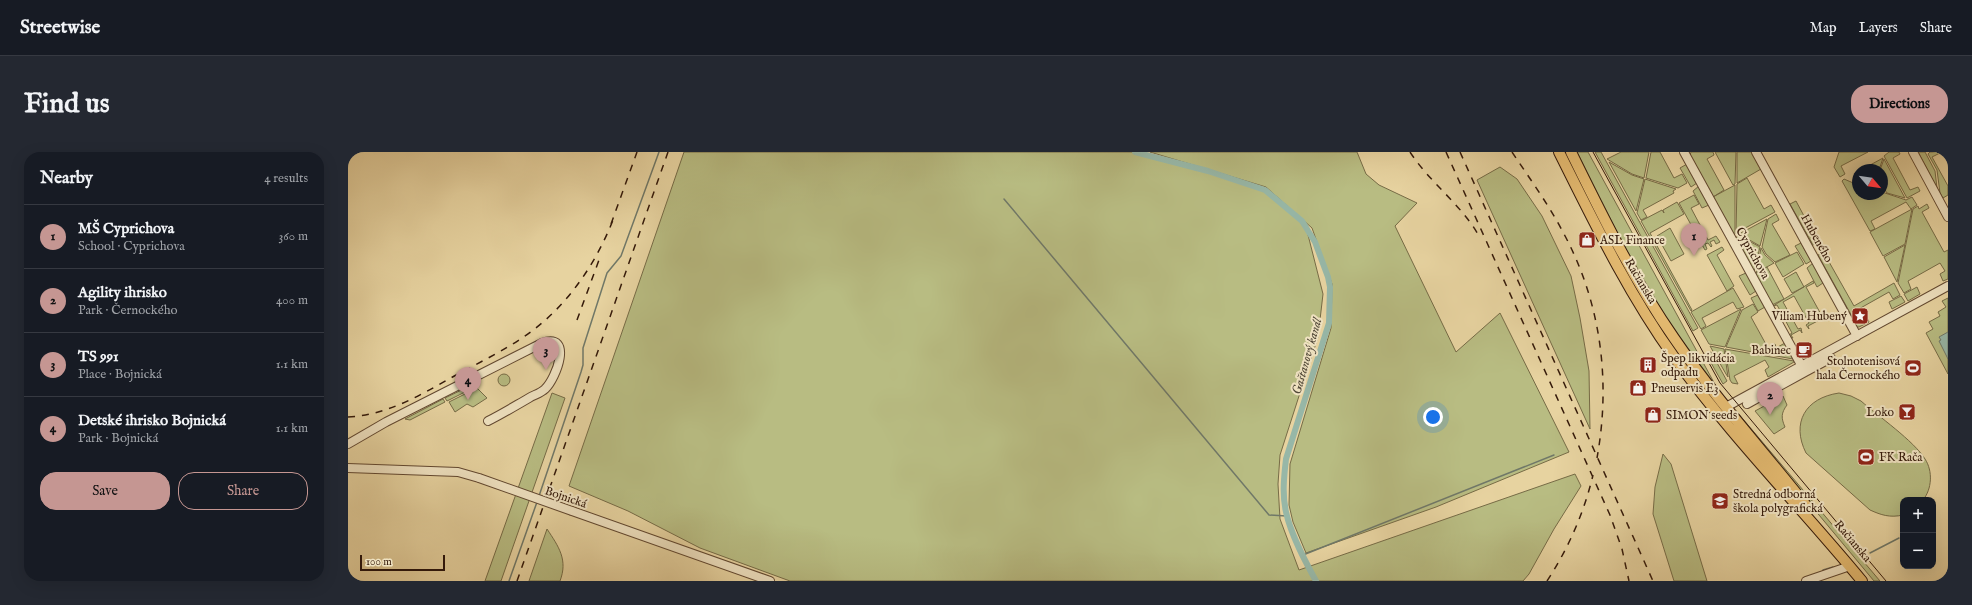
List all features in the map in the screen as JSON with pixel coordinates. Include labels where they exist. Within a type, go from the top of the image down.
[{"type":"main road","name":"Račianska","points":[[1559,152],[1600,234],[1642,307],[1676,359],[1717,413],[1862,581]]},
{"type":"main road","name":"Račianska","points":[[1571,152],[1618,246],[1647,296],[1682,349],[1726,407],[1870,581]]},
{"type":"main road","points":[[1717,413],[1726,407]]},
{"type":"street","name":"Cyprichova","points":[[1684,152],[1803,369]]},
{"type":"street","name":"Hubeného","points":[[1756,152],[1857,336]]},
{"type":"street","points":[[1913,152],[1948,217]]},
{"type":"street","points":[[1747,404],[1857,336],[1948,286]]},
{"type":"street","points":[[348,444],[386,422],[542,343],[552,341],[561,349],[549,384],[545,390],[488,421]]},
{"type":"street","points":[[1726,407],[1803,369],[1830,358]]},
{"type":"street","name":"Bojnická","points":[[348,468],[458,472],[479,478],[770,581]]},
{"type":"street","points":[[1806,581],[1850,566]]},
{"type":"green space","points":[[684,152],[1141,152],[1143,155],[1208,171],[1265,190],[1305,223],[1323,294],[1318,337],[1280,455],[1278,484],[1280,519],[1299,570],[1575,474],[1581,486],[1554,529],[1529,574],[1523,581],[790,581],[700,548],[628,511],[569,486]]},
{"type":"green space","points":[[1150,152],[1357,152],[1366,174],[1379,185],[1417,203],[1395,226],[1456,352],[1500,313],[1569,452],[1436,507],[1306,553],[1293,522],[1289,505],[1290,464],[1331,328],[1332,284],[1312,228],[1266,187]]},
{"type":"green space","points":[[1563,152],[1567,152],[1606,230],[1711,393],[1708,396],[1686,368],[1632,285]]},
{"type":"green space","points":[[1574,152],[1588,152],[1717,388],[1675,333],[1639,274]]},
{"type":"green space","points":[[1595,152],[1601,152],[1698,328],[1693,331]]},
{"type":"green space","points":[[1621,152],[1649,152],[1644,178],[1632,174],[1607,159]]},
{"type":"green space","points":[[1651,152],[1660,152],[1674,178],[1682,174],[1687,183],[1678,188],[1646,178]]},
{"type":"green space","points":[[1691,152],[1713,152],[1714,155],[1707,159],[1724,190],[1713,197],[1690,155]]},
{"type":"green space","points":[[1715,152],[1736,152],[1735,184],[1733,185]]},
{"type":"green space","points":[[1737,152],[1752,152],[1761,169],[1737,183]]},
{"type":"green space","points":[[1839,152],[1868,152],[1841,166],[1845,174],[1840,177],[1834,167]]},
{"type":"green space","points":[[1889,152],[1899,152],[1900,154],[1893,158],[1910,190],[1918,187],[1920,191],[1907,198],[1884,156]]},
{"type":"green space","points":[[1918,152],[1925,152],[1935,171],[1937,188]]},
{"type":"green space","points":[[1930,152],[1942,152],[1932,157],[1948,186],[1948,195],[1943,198],[1940,193],[1937,170],[1928,154]]},
{"type":"green space","points":[[1883,158],[1881,164],[1872,164]]},
{"type":"green space","points":[[1884,159],[1887,164],[1882,164]]},
{"type":"green space","points":[[1609,162],[1632,175],[1644,179],[1636,211]]},
{"type":"green space","points":[[1687,164],[1697,183],[1691,187],[1680,168]]},
{"type":"green space","points":[[1888,166],[1905,198],[1888,193]]},
{"type":"green space","points":[[1500,167],[1517,179],[1542,216],[1571,276],[1589,371],[1590,429],[1477,180]]},
{"type":"green space","points":[[1747,178],[1764,209],[1771,205],[1775,212],[1736,233],[1737,184]]},
{"type":"green space","points":[[1645,179],[1676,189],[1673,191],[1674,193],[1643,210],[1647,217],[1641,220],[1637,213]]},
{"type":"green space","points":[[1844,179],[1852,182],[1852,199],[1842,181]]},
{"type":"green space","points":[[1735,185],[1735,234],[1734,235],[1713,197]]},
{"type":"green space","points":[[1699,186],[1709,205],[1702,208],[1693,191]]},
{"type":"green space","points":[[1888,194],[1906,200],[1912,197],[1917,205],[1911,209],[1906,202],[1871,221],[1875,229],[1870,231],[1853,200],[1888,200]]},
{"type":"green space","points":[[1694,195],[1699,204],[1691,208],[1708,240],[1716,236],[1720,242],[1716,244],[1714,240],[1710,242],[1711,247],[1708,243],[1705,244],[1707,249],[1705,250],[1679,203]]},
{"type":"green space","points":[[1796,201],[1818,242],[1813,245],[1790,204]]},
{"type":"green space","points":[[1677,202],[1684,214],[1650,233],[1692,310],[1691,311],[1641,221],[1662,210],[1664,213],[1663,210]]},
{"type":"green space","points":[[1927,204],[1929,208],[1922,212],[1944,252],[1948,250],[1948,279],[1943,281],[1940,274],[1945,271],[1940,263],[1908,281],[1911,289],[1904,293],[1898,283],[1913,209],[1918,206],[1919,209]]},
{"type":"green space","points":[[1912,209],[1905,244],[1883,256],[1870,232]]},
{"type":"green space","points":[[1776,214],[1779,220],[1772,224],[1790,255],[1775,262],[1766,254],[1762,247],[1768,219]]},
{"type":"green space","points":[[1767,219],[1760,246],[1739,234]]},
{"type":"green space","points":[[1670,228],[1684,254],[1671,261],[1657,236]]},
{"type":"green space","points":[[1738,235],[1760,247],[1754,272],[1736,238]]},
{"type":"green space","points":[[1801,243],[1811,261],[1806,264],[1795,246]]},
{"type":"green space","points":[[1905,245],[1897,282],[1884,257]]},
{"type":"green space","points":[[1722,247],[1724,250],[1717,255],[1734,286],[1727,291],[1707,255]]},
{"type":"green space","points":[[1761,248],[1765,255],[1774,263],[1756,273]]},
{"type":"green space","points":[[1797,252],[1804,264],[1783,277],[1775,263]]},
{"type":"green space","points":[[1824,253],[1854,306],[1894,283],[1900,295],[1893,299],[1889,292],[1857,310],[1860,317],[1854,320],[1818,255]]},
{"type":"green space","points":[[1813,263],[1823,283],[1817,287],[1807,268]]},
{"type":"green space","points":[[1767,267],[1784,299],[1772,305],[1755,274]]},
{"type":"green space","points":[[1796,272],[1804,287],[1792,293],[1784,279]]},
{"type":"green space","points":[[1746,273],[1756,291],[1750,295],[1739,276]]},
{"type":"green space","points":[[1813,281],[1814,283],[1806,287],[1823,318],[1831,314],[1808,326],[1809,329],[1806,325],[1809,323],[1794,296],[1783,302],[1798,329],[1801,328],[1802,333],[1800,330],[1791,335],[1793,338],[1791,338],[1789,335],[1792,333],[1783,316],[1780,318],[1779,316],[1782,314],[1777,305],[1773,306]]},
{"type":"green space","points":[[1917,287],[1920,294],[1908,301],[1904,294]]},
{"type":"green space","points":[[1733,288],[1744,307],[1737,309],[1733,302],[1702,318],[1706,326],[1701,329],[1691,312]]},
{"type":"green space","points":[[1758,295],[1765,307],[1758,311],[1751,298]]},
{"type":"green space","points":[[1901,296],[1905,302],[1892,309],[1889,302]]},
{"type":"green space","points":[[1948,298],[1948,374],[1926,333],[1933,329],[1929,322],[1940,316],[1938,312],[1946,307],[1942,301]]},
{"type":"green space","points":[[1753,304],[1758,312],[1751,317],[1768,348],[1775,344],[1776,347],[1763,354],[1726,347],[1742,310]]},
{"type":"green space","points":[[1741,309],[1725,347],[1709,344],[1701,330]]},
{"type":"green space","points":[[1866,315],[1869,322],[1856,327],[1854,322]]},
{"type":"green space","points":[[1785,343],[1793,359],[1765,354]]},
{"type":"green space","points":[[1710,346],[1724,349],[1728,377],[1726,374]]},
{"type":"green space","points":[[1725,349],[1794,362],[1768,377],[1765,370],[1769,367],[1765,360],[1734,376],[1738,384],[1732,383],[1730,380]]},
{"type":"green space","points":[[1711,352],[1727,381],[1723,384],[1706,354]]},
{"type":"green space","points":[[502,374],[506,374],[510,380],[506,386],[502,386],[498,382],[498,378]]},
{"type":"green space","points":[[476,383],[477,386],[447,401],[445,398]]},
{"type":"green space","points":[[477,388],[487,398],[473,407],[467,404],[455,412],[449,402]]},
{"type":"green space","points":[[552,393],[565,398],[501,581],[485,581]]},
{"type":"green space","name":"FK Rača","points":[[1839,393],[1851,396],[1861,401],[1913,444],[1928,464],[1930,485],[1925,497],[1900,497],[1900,515],[1886,516],[1870,510],[1806,453],[1800,432],[1801,422],[1804,414],[1810,406],[1817,400]]},
{"type":"green space","points":[[1783,396],[1787,405],[1782,416],[1785,427],[1774,434],[1755,411]]},
{"type":"green space","points":[[443,399],[445,402],[410,420],[405,419]]},
{"type":"green space","points":[[1737,412],[1880,581],[1874,581],[1809,503]]},
{"type":"green space","points":[[1663,454],[1671,464],[1707,581],[1674,581],[1653,514],[1655,487]]},
{"type":"green space","points":[[547,529],[563,560],[560,581],[529,581]]},
{"type":"shaded area","points":[[1948,332],[1948,359],[1939,341],[1941,340],[1939,337]]},
{"type":"waterway","points":[[539,496],[581,372],[583,365],[583,348],[607,273],[621,256],[659,152]]},
{"type":"waterway","name":"Gaštanový kanál","points":[[1135,152],[1208,171],[1265,190],[1302,221],[1315,242],[1328,277],[1330,287],[1329,323],[1286,459],[1284,492],[1286,512],[1291,530],[1316,581]]},
{"type":"waterway","points":[[1004,199],[1269,515],[1287,516]]},
{"type":"waterway","points":[[1303,555],[1554,455]]},
{"type":"waterway","points":[[509,581],[537,502]]},
{"type":"waterway","points":[[1870,553],[1899,538]]},
{"type":"waterway","points":[[1823,570],[1833,567]]},
{"type":"tram line","points":[[1593,152],[1720,383],[1886,581]]},
{"type":"railway","points":[[611,224],[637,152]]},
{"type":"railway","points":[[517,581],[668,152]]},
{"type":"railway","points":[[1410,152],[1427,174],[1472,224],[1479,236]]},
{"type":"railway","points":[[1446,152],[1610,515],[1622,549],[1629,581]]},
{"type":"railway","points":[[1460,152],[1653,581]]},
{"type":"railway","points":[[1512,152],[1558,223],[1577,260],[1587,287],[1600,343],[1602,371],[1603,400],[1597,458]]},
{"type":"railway","points":[[348,417],[375,413],[401,404],[502,351],[535,329],[563,302],[587,272],[613,220]]},
{"type":"railway","points":[[577,320],[599,260]]},
{"type":"railway","points":[[1547,581],[1562,556],[1580,517],[1593,475]]},
{"type":"place","name":"ASL Finance","points":[[1587,240]]},
{"type":"place","name":"MŠ Cyprichova","points":[[1694,256]]},
{"type":"place","name":"Viliam Hubený","points":[[1860,316]]},
{"type":"place","name":"Babinec","points":[[1804,350]]},
{"type":"place","name":"Špep likvidácia odpadu","points":[[1648,365]]},
{"type":"place","name":"Stolnotenisová hala Černockého","points":[[1913,368]]},
{"type":"place","name":"TS 991","points":[[546,370]]},
{"type":"place","name":"Pneuservis E3","points":[[1638,388]]},
{"type":"place","name":"Detské ihrisko Bojnická","points":[[468,400]]},
{"type":"place","name":"Loko","points":[[1907,412]]},
{"type":"place","name":"SIMON seeds","points":[[1653,415]]},
{"type":"place","name":"Agility ihrisko","points":[[1770,415]]},
{"type":"place","name":"FK Rača","points":[[1866,457]]},
{"type":"place","name":"Stredná odborná škola polygrafická","points":[[1720,501]]}]
